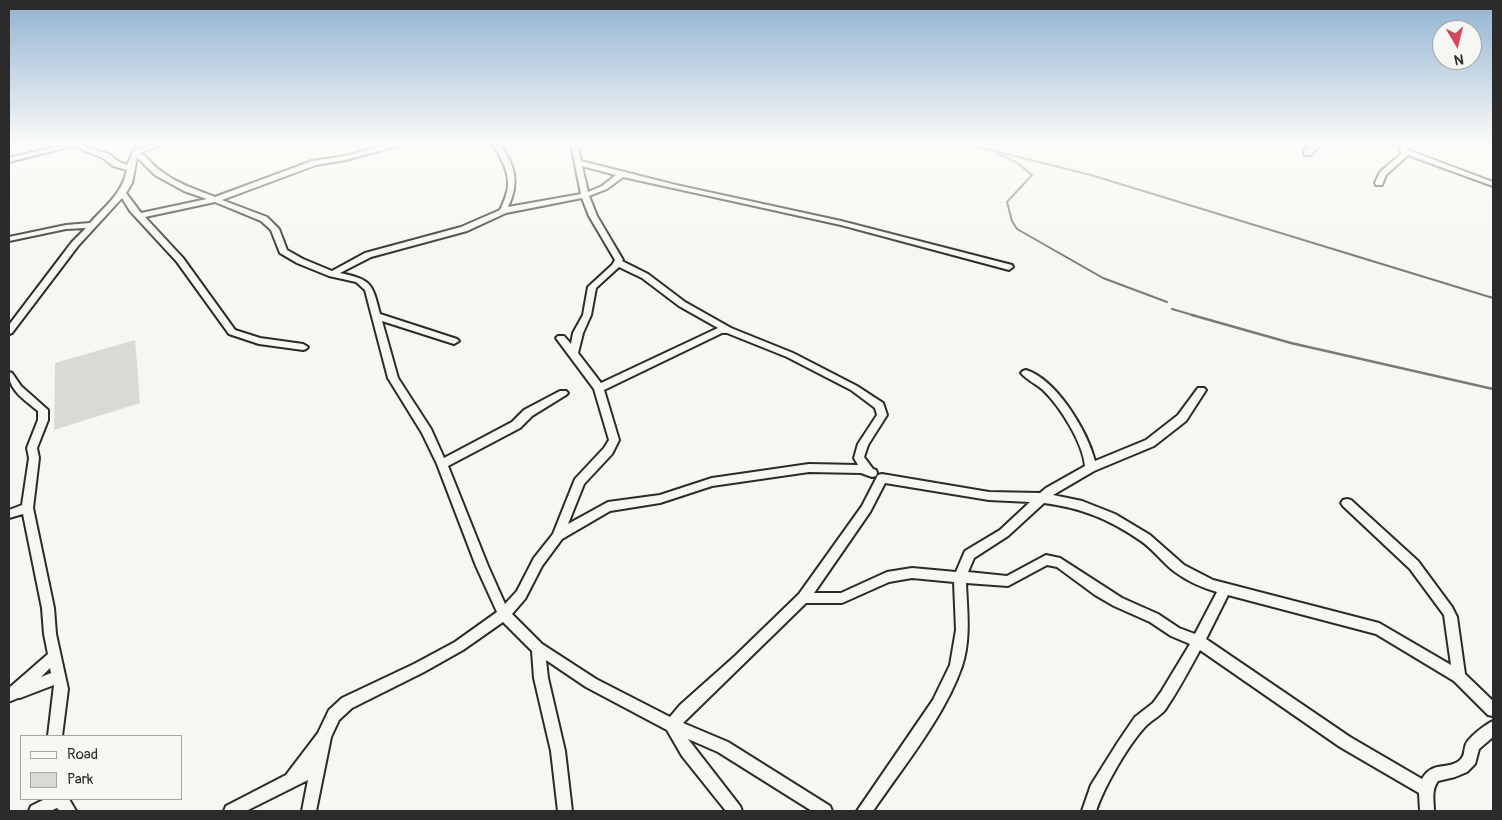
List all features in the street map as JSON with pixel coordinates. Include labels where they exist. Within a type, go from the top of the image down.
[{"type":"street","points":[[9,331],[56,267],[122,193],[128,182]]},
{"type":"street","points":[[175,182],[187,189],[264,219],[275,229],[283,251],[300,261],[332,274],[363,282],[372,294],[393,378],[427,432],[442,464],[482,566],[504,614],[538,648],[591,683],[672,725],[723,747],[825,811]]},
{"type":"street","points":[[140,216],[215,200],[263,182]]},
{"type":"street","points":[[503,211],[511,192],[511,182]]},
{"type":"street","points":[[583,182],[593,216],[618,257],[619,263]]},
{"type":"street","points":[[332,274],[368,255],[473,226],[503,211],[533,204],[586,196],[613,182]]},
{"type":"street","points":[[654,182],[842,223],[1009,267]]},
{"type":"street","points":[[122,193],[180,260],[232,332],[281,345],[303,347]]},
{"type":"street","points":[[9,239],[66,227],[92,225]]},
{"type":"street","points":[[619,263],[644,276],[682,304],[728,330],[796,358],[831,378],[854,388],[880,406],[882,415],[863,444],[859,458],[869,472]]},
{"type":"street","points":[[573,353],[578,333],[587,315],[592,287],[619,263]]},
{"type":"street","points":[[377,316],[454,341]]},
{"type":"street","points":[[599,388],[722,330],[728,330]]},
{"type":"street","points":[[290,780],[324,736],[334,715],[347,703],[451,650],[504,614],[521,595],[538,562],[558,536],[579,482],[608,451],[614,440],[599,388],[561,338]]},
{"type":"street","points":[[1026,373],[1055,397],[1088,451],[1091,461],[1090,468]]},
{"type":"street","points":[[9,375],[18,388],[43,410],[43,420],[32,448],[34,458],[27,508],[48,608],[50,634],[61,689],[55,735]]},
{"type":"street","points":[[864,811],[938,705],[956,665],[962,630],[960,577],[969,555],[1004,532],[1050,491],[1090,468],[1150,443],[1182,418],[1201,390]]},
{"type":"street","points":[[442,464],[516,425],[528,413],[563,393]]},
{"type":"street","points":[[558,536],[608,507],[660,499],[712,482],[809,468],[841,468],[869,472],[882,478],[970,493],[1064,501],[1082,505],[1111,517],[1146,538],[1180,569],[1201,581],[1224,590],[1360,624],[1378,636],[1397,640],[1459,677],[1493,710]]},
{"type":"street","points":[[672,725],[707,688],[740,660],[803,598],[866,510],[882,478]]},
{"type":"street","points":[[1347,503],[1414,565],[1448,611],[1451,617],[1459,677]]},
{"type":"street","points":[[9,514],[27,508]]},
{"type":"street","points":[[803,598],[842,598],[873,582],[899,574],[912,573],[1008,581],[1035,565],[1046,560],[1052,560],[1060,563],[1118,602],[1154,618],[1175,632],[1198,641],[1345,742],[1425,789]]},
{"type":"street","points":[[1089,811],[1096,790],[1123,747],[1140,722],[1158,708],[1198,641],[1224,590]]},
{"type":"street","points":[[538,648],[541,678],[558,751],[562,808]]},
{"type":"street","points":[[10,696],[55,656]]},
{"type":"street","points":[[10,696],[49,680],[59,678]]},
{"type":"street","points":[[672,725],[687,751],[735,811]]},
{"type":"street","points":[[1427,811],[1425,789],[1434,774],[1442,771],[1462,769],[1470,760],[1472,746],[1493,728]]},
{"type":"street","points":[[310,811],[324,736]]},
{"type":"street","points":[[231,811],[290,780],[318,769]]},
{"type":"street","points":[[36,811],[57,800]]},
{"type":"street","points":[[60,800],[69,811]]},
{"type":"green space","points":[[135,340],[140,403],[54,430],[55,363]]},
{"type":"waterway","points":[[1025,182],[1007,202],[1012,221],[1017,229],[1103,278],[1167,302]]},
{"type":"waterway","points":[[1115,182],[1493,298]]},
{"type":"waterway","points":[[1172,309],[1196,316]]},
{"type":"waterway","points":[[1192,315],[1291,343],[1493,389]]}]
